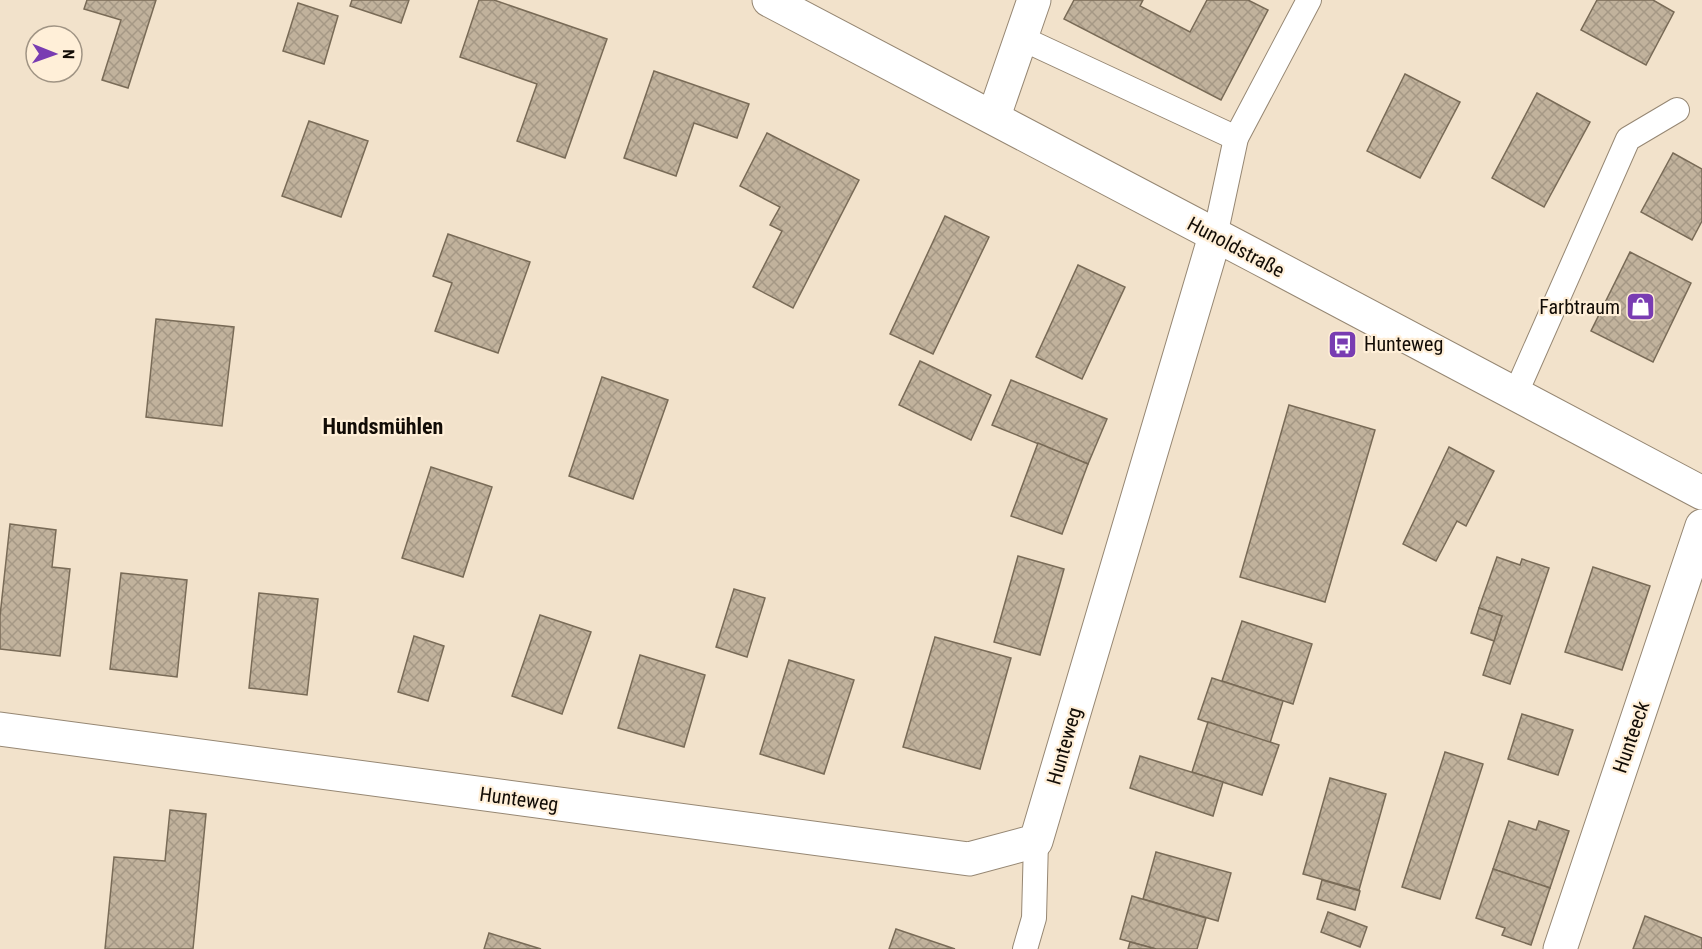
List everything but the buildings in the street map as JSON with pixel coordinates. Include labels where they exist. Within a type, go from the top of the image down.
[{"type":"street","name":"Hunoldstraße","points":[[769,0],[994,116],[1702,494]]},
{"type":"street","points":[[994,116],[1034,0]]},
{"type":"street","name":"Hunteweg","points":[[0,729],[969,859],[1036,841],[1215,236]]},
{"type":"street","name":"Hunteeck","points":[[1560,949],[1702,526]]},
{"type":"lane","points":[[1215,236],[1236,138],[1309,0]]},
{"type":"lane","points":[[1021,38],[1236,138]]},
{"type":"lane","points":[[1515,395],[1628,139],[1677,110]]},
{"type":"lane","name":"Hunteweg","points":[[1025,949],[1034,918],[1036,841]]},
{"type":"place","name":"Farbtraum","points":[[1641,307]]},
{"type":"place","name":"Hunteweg","points":[[1343,344]]},
{"type":"district","name":"Hundsmühlen","points":[[383,426]]}]
